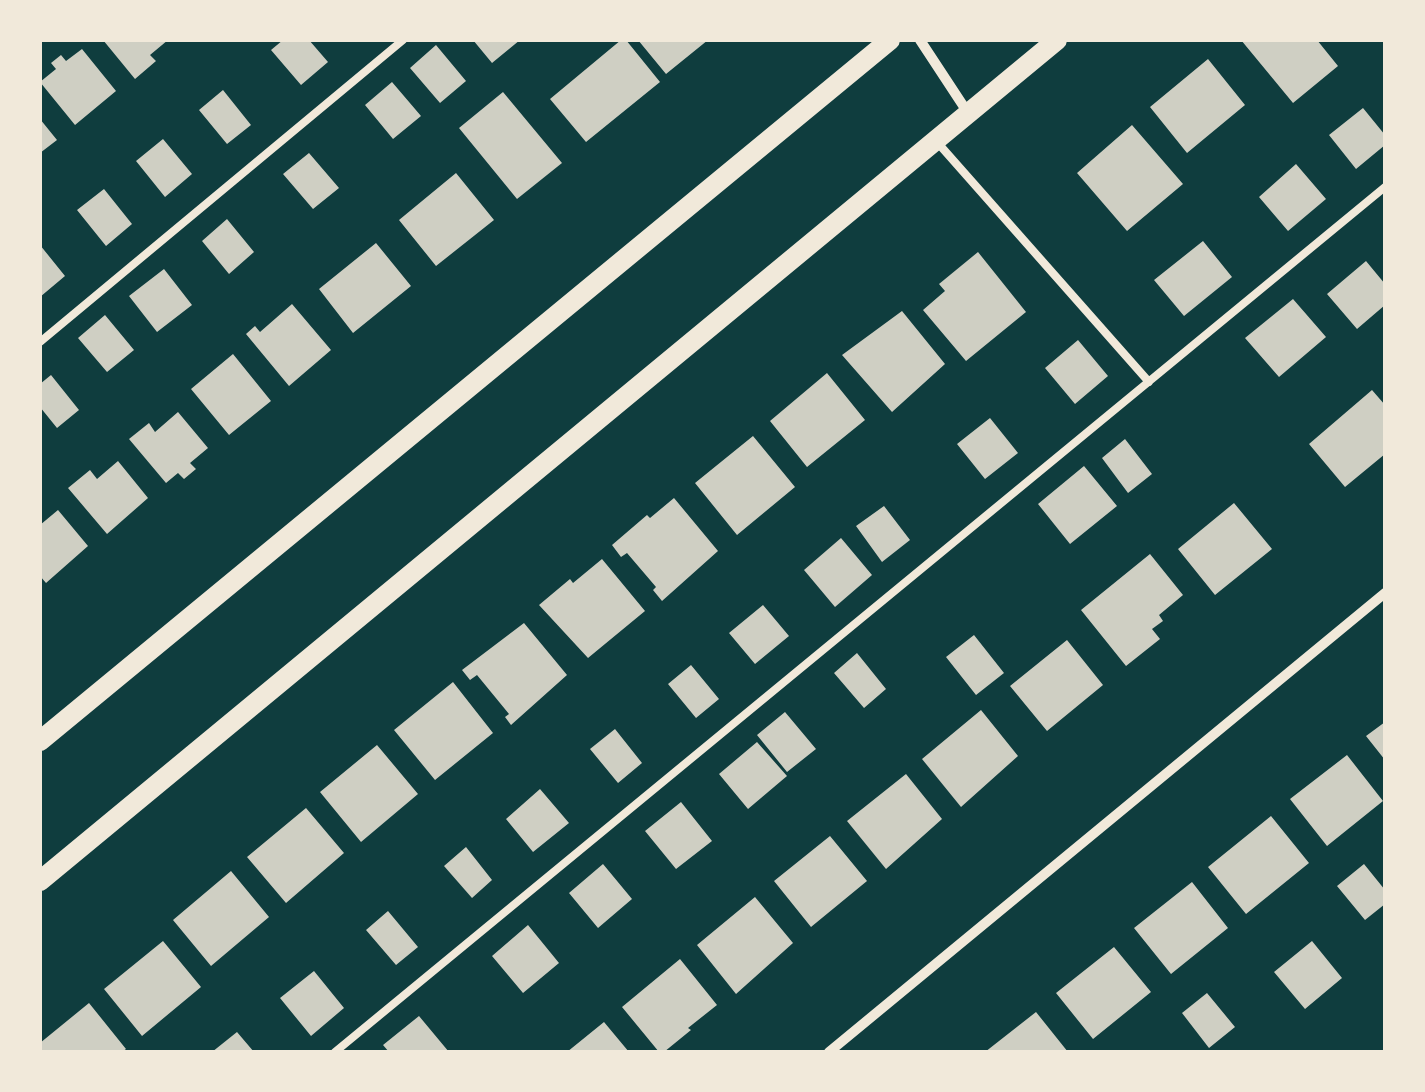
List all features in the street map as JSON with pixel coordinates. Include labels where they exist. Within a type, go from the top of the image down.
[{"type":"main road","points":[[40,741],[890,40]]},
{"type":"main road","points":[[40,882],[1056,40]]},
{"type":"street","points":[[920,40],[968,114]]},
{"type":"street","points":[[829,1052],[1385,593]]},
{"type":"lane","points":[[40,342],[403,40]]},
{"type":"lane","points":[[936,140],[1150,382]]},
{"type":"lane","points":[[335,1052],[1385,188]]},
{"type":"building","points":[[103,40],[168,40],[150,55],[156,61],[135,79]]},
{"type":"building","points":[[283,40],[309,40],[328,62],[301,85],[271,50]]},
{"type":"building","points":[[473,40],[520,40],[492,63]]},
{"type":"building","points":[[621,40],[626,40],[660,82],[586,142],[550,99]]},
{"type":"building","points":[[638,40],[708,40],[666,74]]},
{"type":"building","points":[[1241,40],[1317,40],[1338,66],[1293,103]]},
{"type":"building","points":[[436,45],[466,81],[440,103],[410,68]]},
{"type":"building","points":[[82,49],[116,91],[75,125],[40,82],[56,69],[51,63],[61,55],[66,61]]},
{"type":"building","points":[[1208,59],[1245,105],[1187,153],[1150,107]]},
{"type":"building","points":[[392,82],[421,116],[393,139],[365,105]]},
{"type":"building","points":[[223,90],[251,125],[227,144],[199,110]]},
{"type":"building","points":[[503,92],[562,163],[517,199],[459,128]]},
{"type":"building","points":[[1363,108],[1385,135],[1385,145],[1356,169],[1329,135]]},
{"type":"building","points":[[40,119],[57,140],[40,153]]},
{"type":"building","points":[[1132,125],[1183,184],[1127,231],[1077,173]]},
{"type":"building","points":[[163,139],[192,174],[165,197],[136,161]]},
{"type":"building","points":[[309,153],[339,188],[313,209],[283,174]]},
{"type":"building","points":[[1296,164],[1326,199],[1288,231],[1259,197]]},
{"type":"building","points":[[456,173],[494,220],[436,266],[399,220]]},
{"type":"building","points":[[104,189],[132,224],[106,246],[77,210]]},
{"type":"building","points":[[227,219],[254,252],[229,274],[202,241]]},
{"type":"building","points":[[1203,241],[1232,277],[1184,316],[1154,280]]},
{"type":"building","points":[[376,243],[411,286],[353,333],[319,289]]},
{"type":"building","points":[[40,245],[65,276],[40,297]]},
{"type":"building","points":[[978,252],[1026,312],[966,361],[923,310],[945,291],[939,284]]},
{"type":"building","points":[[1366,261],[1385,284],[1385,305],[1357,329],[1327,294]]},
{"type":"building","points":[[164,269],[192,305],[157,332],[129,296]]},
{"type":"building","points":[[1293,299],[1326,337],[1279,377],[1245,338]]},
{"type":"building","points":[[292,304],[331,350],[289,386],[246,334],[255,326],[260,332]]},
{"type":"building","points":[[902,311],[945,364],[892,412],[842,355]]},
{"type":"building","points":[[105,315],[134,350],[107,372],[78,338]]},
{"type":"building","points":[[1078,340],[1108,376],[1075,404],[1045,368]]},
{"type":"building","points":[[233,354],[271,401],[229,435],[191,389]]},
{"type":"building","points":[[827,373],[865,420],[807,467],[770,421]]},
{"type":"building","points":[[51,375],[79,410],[57,428],[40,407],[40,384]]},
{"type":"building","points":[[1372,390],[1385,405],[1385,454],[1345,487],[1309,444]]},
{"type":"building","points":[[178,412],[208,448],[190,463],[196,469],[184,479],[178,473],[166,483],[129,439],[149,423],[155,432]]},
{"type":"building","points":[[990,418],[1018,453],[985,479],[957,444]]},
{"type":"building","points":[[753,436],[795,487],[737,535],[695,483]]},
{"type":"building","points":[[1125,439],[1152,474],[1128,493],[1102,458]]},
{"type":"building","points":[[118,461],[148,498],[107,534],[68,488],[90,470],[97,479]]},
{"type":"building","points":[[1084,466],[1117,506],[1070,544],[1038,504]]},
{"type":"building","points":[[674,498],[718,551],[662,601],[653,590],[656,587],[627,553],[621,557],[612,545]]},
{"type":"building","points":[[1234,503],[1272,549],[1215,595],[1178,549]]},
{"type":"building","points":[[884,506],[910,540],[882,562],[856,526]]},
{"type":"building","points":[[58,510],[88,546],[46,583],[40,576],[40,525]]},
{"type":"building","points":[[841,538],[872,575],[835,607],[804,570]]},
{"type":"building","points":[[1150,554],[1183,595],[1159,615],[1163,621],[1152,629],[1160,639],[1126,666],[1081,610]]},
{"type":"building","points":[[602,559],[645,611],[588,658],[539,605]]},
{"type":"building","points":[[763,605],[789,636],[755,664],[729,633]]},
{"type":"building","points":[[524,623],[567,675],[511,725],[505,717],[509,714],[477,675],[470,680],[462,670]]},
{"type":"building","points":[[974,635],[1004,673],[976,695],[946,657]]},
{"type":"building","points":[[1067,640],[1103,685],[1047,731],[1010,686]]},
{"type":"building","points":[[857,653],[886,689],[864,708],[834,673]]},
{"type":"building","points":[[691,665],[719,699],[696,718],[668,684]]},
{"type":"building","points":[[453,682],[493,733],[435,780],[394,730]]},
{"type":"building","points":[[981,710],[1018,756],[961,807],[922,759]]},
{"type":"building","points":[[785,712],[816,749],[787,772],[757,735]]},
{"type":"building","points":[[1385,722],[1385,760],[1366,736]]},
{"type":"building","points":[[615,729],[642,763],[618,783],[590,749]]},
{"type":"building","points":[[757,742],[787,776],[748,809],[719,774]]},
{"type":"building","points":[[377,745],[418,794],[361,842],[320,792]]},
{"type":"building","points":[[1347,755],[1383,801],[1327,846],[1290,799]]},
{"type":"building","points":[[906,774],[942,819],[886,869],[847,821]]},
{"type":"building","points":[[540,789],[569,823],[533,852],[506,819]]},
{"type":"building","points":[[681,802],[712,841],[676,869],[645,831]]},
{"type":"building","points":[[306,808],[344,853],[286,903],[247,857]]},
{"type":"building","points":[[1271,816],[1309,863],[1246,914],[1208,867]]},
{"type":"building","points":[[830,836],[867,881],[811,927],[774,881]]},
{"type":"building","points":[[466,847],[492,880],[472,898],[444,866]]},
{"type":"building","points":[[603,864],[632,899],[598,928],[569,893]]},
{"type":"building","points":[[1364,864],[1385,890],[1385,904],[1365,920],[1337,886]]},
{"type":"building","points":[[231,871],[269,917],[211,966],[173,920]]},
{"type":"building","points":[[1192,882],[1228,928],[1171,974],[1134,928]]},
{"type":"building","points":[[755,897],[793,943],[736,994],[697,945]]},
{"type":"building","points":[[388,911],[418,947],[396,965],[366,930]]},
{"type":"building","points":[[528,925],[559,963],[523,993],[492,956]]},
{"type":"building","points":[[163,941],[201,987],[142,1036],[104,989]]},
{"type":"building","points":[[1312,941],[1342,978],[1305,1009],[1274,972]]},
{"type":"building","points":[[1114,947],[1151,992],[1093,1039],[1056,993]]},
{"type":"building","points":[[680,959],[717,1005],[664,1052],[659,1052],[622,1007]]},
{"type":"building","points":[[314,971],[344,1008],[311,1036],[280,998]]},
{"type":"building","points":[[1207,993],[1235,1027],[1209,1048],[1182,1013]]},
{"type":"building","points":[[89,1003],[126,1049],[40,1052],[40,1043]]},
{"type":"building","points":[[1036,1012],[1068,1052],[985,1052]]},
{"type":"building","points":[[419,1016],[449,1052],[389,1052],[383,1045]]},
{"type":"building","points":[[604,1022],[629,1052],[567,1052]]},
{"type":"building","points":[[237,1032],[254,1052],[212,1052]]}]
